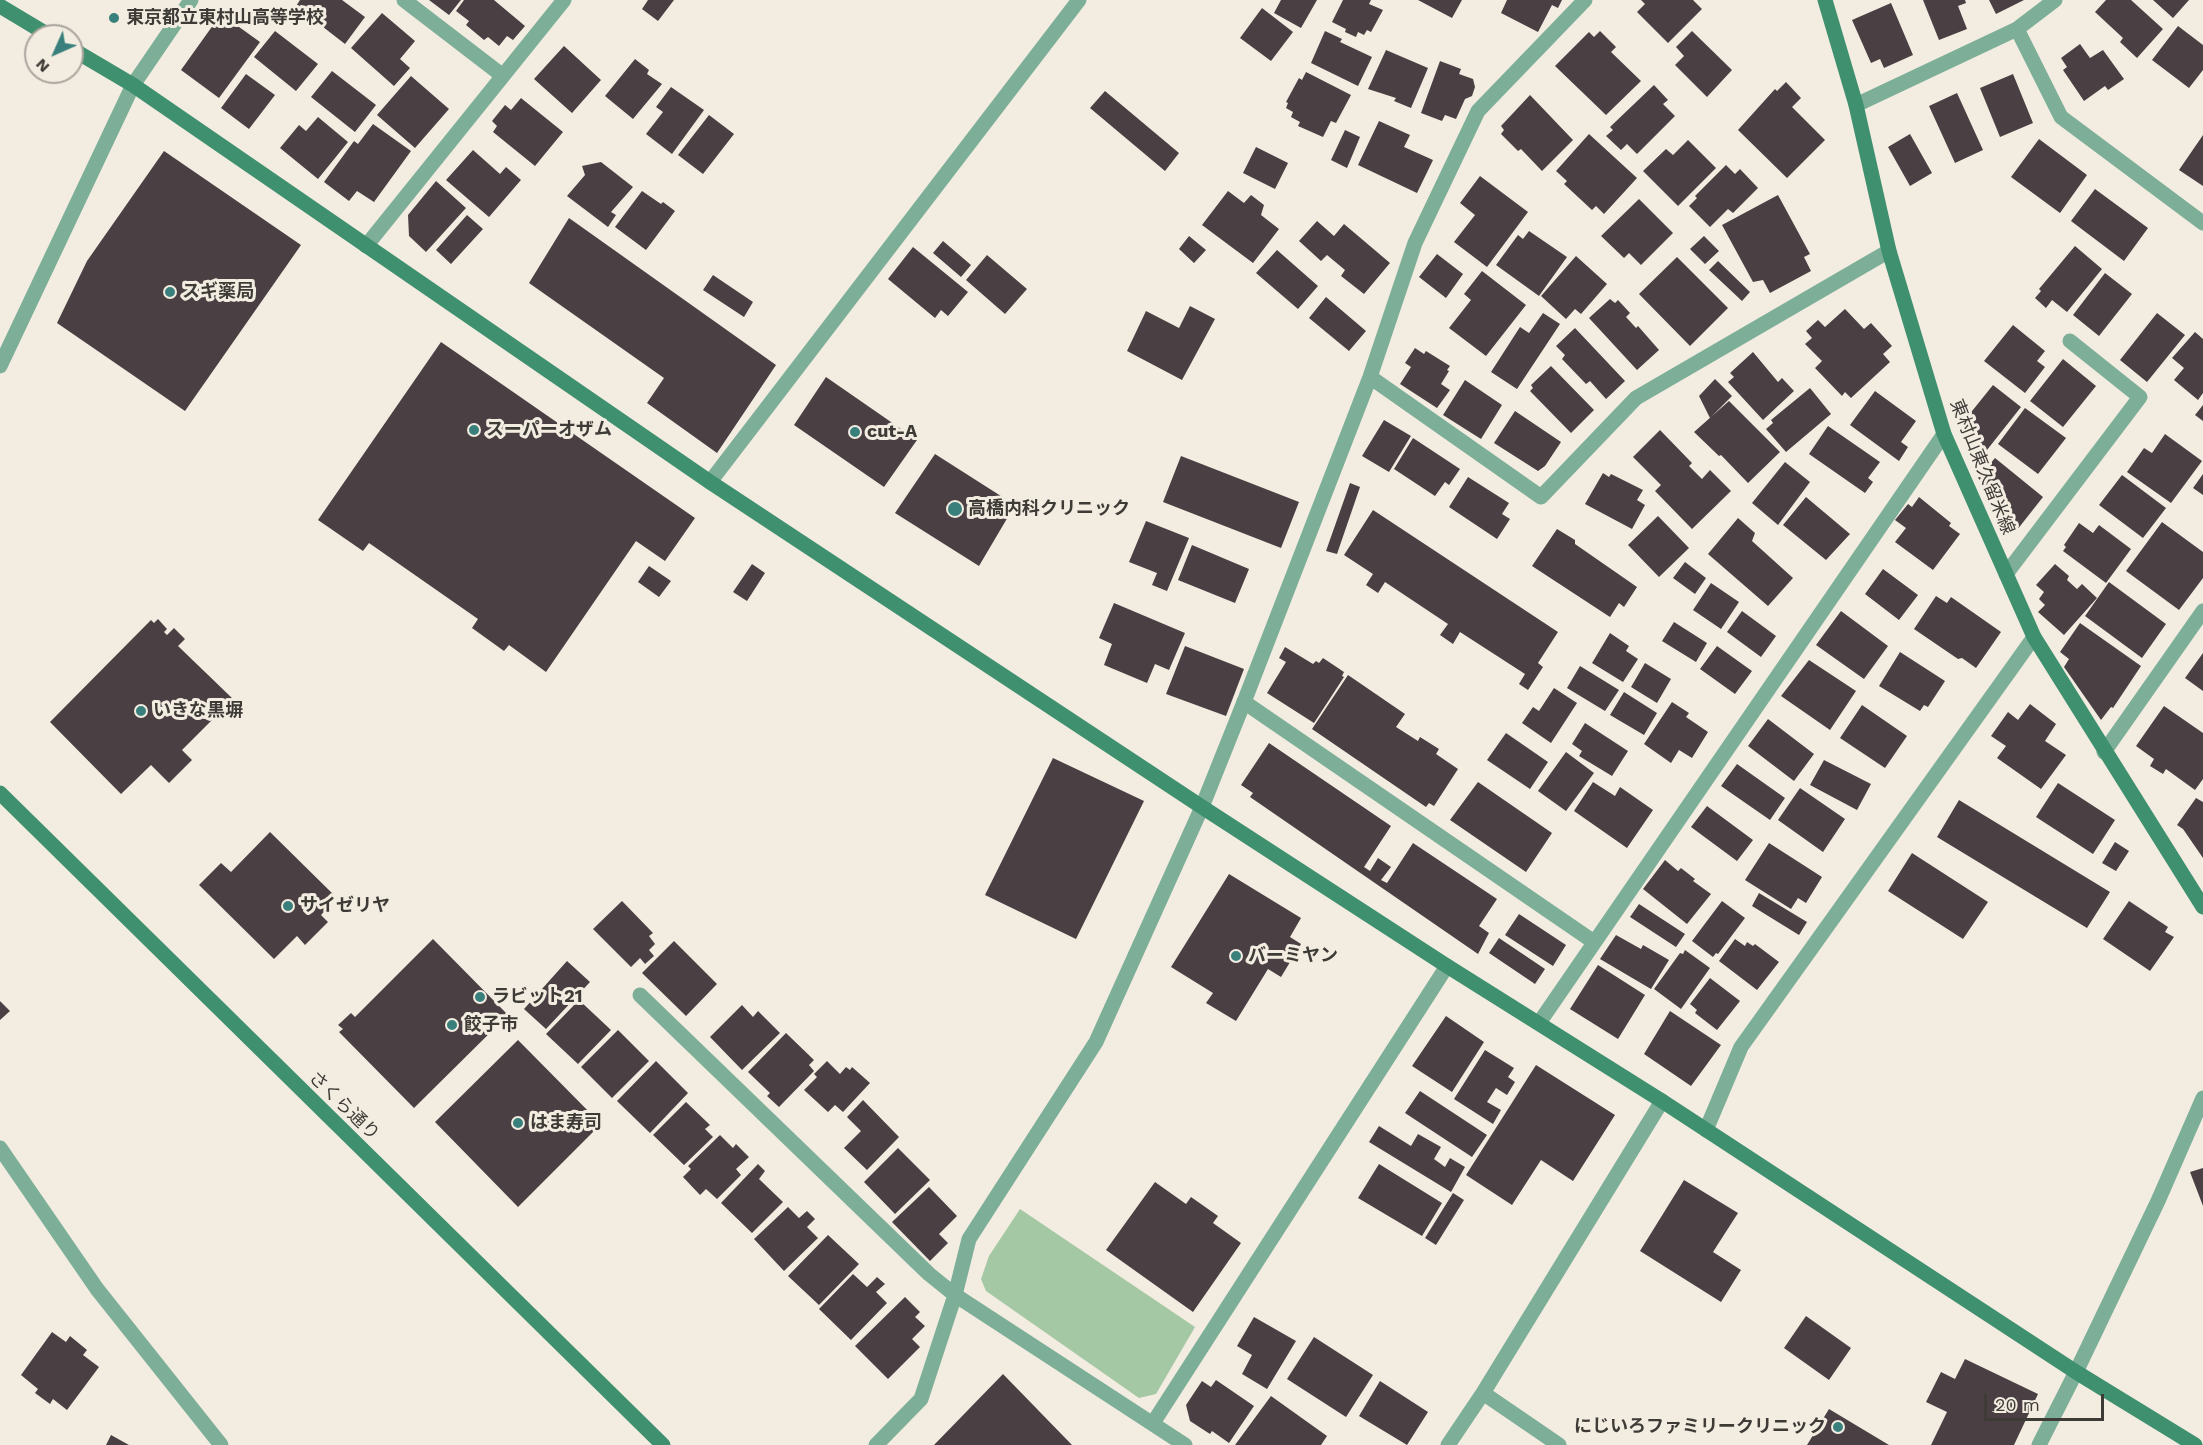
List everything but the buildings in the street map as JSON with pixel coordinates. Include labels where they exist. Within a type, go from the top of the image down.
[{"type":"street","points":[[0,366],[133,85],[191,0]]},
{"type":"street","points":[[404,0],[503,76]]},
{"type":"street","points":[[366,246],[564,0]]},
{"type":"street","points":[[710,482],[1079,0]]},
{"type":"street","points":[[876,1445],[921,1399],[955,1295],[969,1239],[1096,1042],[1202,807],[1370,378],[1415,243],[1478,111],[1585,0]]},
{"type":"street","name":"東村山東久留米線","points":[[1825,0],[1856,105],[1889,250],[1944,434],[2034,637],[2203,907]]},
{"type":"street","points":[[1856,105],[2017,29],[2055,0]]},
{"type":"street","points":[[0,6],[30,24]]},
{"type":"street","points":[[2017,29],[2061,117],[2203,223]]},
{"type":"street","points":[[84,56],[133,85],[710,482],[1202,807],[1447,966],[1662,1101],[2076,1372],[2195,1445]]},
{"type":"street","points":[[1370,378],[1541,497],[1636,398],[1889,250]]},
{"type":"street","points":[[2006,574],[2140,397],[2070,341]]},
{"type":"street","points":[[1539,1023],[1944,434]]},
{"type":"street","points":[[2104,752],[2203,611]]},
{"type":"street","points":[[1706,1130],[1741,1047],[2034,637]]},
{"type":"street","points":[[1244,702],[1594,942]]},
{"type":"street","name":"さくら通り","points":[[0,793],[663,1445]]},
{"type":"street","points":[[1153,1423],[1447,966]]},
{"type":"street","points":[[640,996],[929,1274],[955,1295],[1185,1445]]},
{"type":"street","points":[[2039,1445],[2158,1201],[2203,1098]]},
{"type":"street","points":[[1448,1445],[1483,1393],[1662,1101]]},
{"type":"street","points":[[0,1148],[97,1289],[221,1445]]},
{"type":"street","points":[[1483,1393],[1559,1445]]},
{"type":"green space","points":[[1020,1209],[1195,1327],[1156,1394],[1139,1398],[986,1291],[981,1279],[989,1256]]},
{"type":"place","name":"東京都立東村山高等学校","points":[[114,18]]},
{"type":"place","name":"スギ薬局","points":[[170,292]]},
{"type":"place","name":"スーパーオザム","points":[[474,430]]},
{"type":"place","name":"cut-A","points":[[855,432]]},
{"type":"place","name":"高橋内科クリニック","points":[[955,509]]},
{"type":"place","name":"いきな黒塀","points":[[141,711]]},
{"type":"place","name":"サイゼリヤ","points":[[288,906]]},
{"type":"place","name":"バーミヤン","points":[[1236,956]]},
{"type":"place","name":"ラビット21","points":[[480,997]]},
{"type":"place","name":"餃子市","points":[[452,1025]]},
{"type":"place","name":"はま寿司","points":[[518,1123]]},
{"type":"place","name":"にじいろファミリークリニック","points":[[1838,1427]]}]
